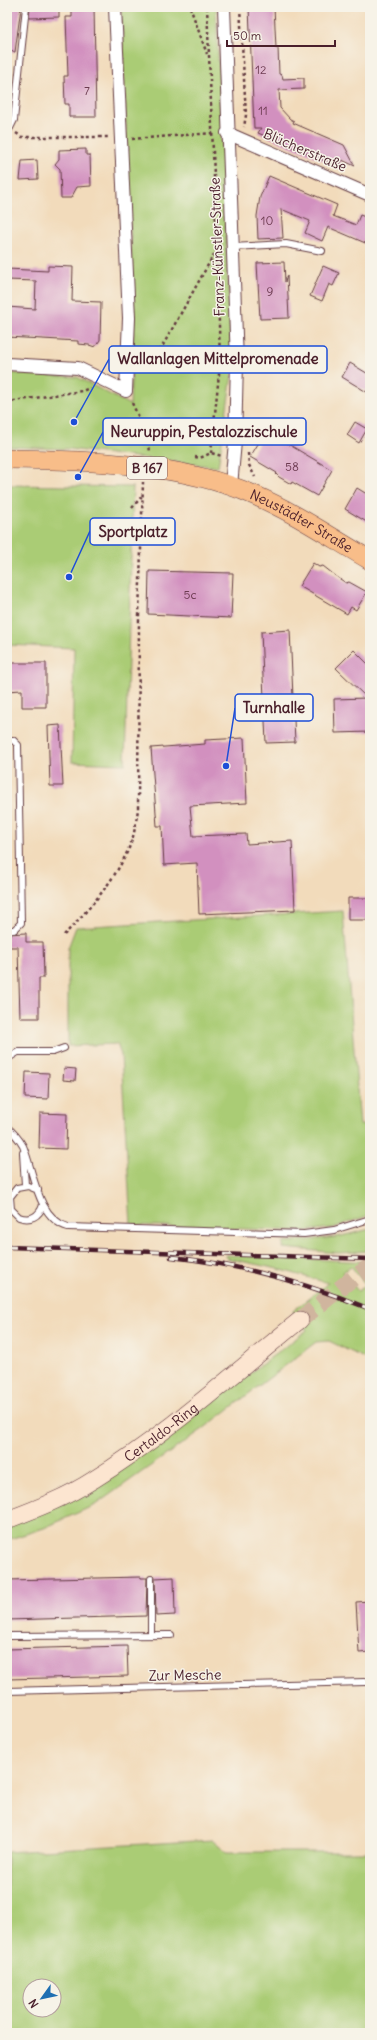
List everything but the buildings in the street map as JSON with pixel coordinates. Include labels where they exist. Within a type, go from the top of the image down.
[{"type":"main road","name":"B 167","points":[[7,460],[61,460],[140,467],[195,476],[231,486]]},
{"type":"main road","name":"Neustädter Straße","points":[[231,486],[261,498],[311,525],[367,568]]},
{"type":"main road","name":"Certaldo-Ring","points":[[7,1520],[32,1511],[92,1481],[148,1442],[300,1320]]},
{"type":"street","points":[[7,364],[78,368],[126,391],[129,318],[115,7]]},
{"type":"street","name":"Franz-Künstler-Straße","points":[[224,7],[237,362],[235,442],[231,486]]},
{"type":"street","name":"Blücherstraße","points":[[228,134],[370,195]]},
{"type":"lane","points":[[8,128],[14,120],[26,7]]},
{"type":"lane","points":[[232,248],[286,244],[322,251]]},
{"type":"lane","points":[[7,740],[13,740],[18,745],[21,923],[14,930],[7,930]]},
{"type":"lane","points":[[7,1059],[18,1052],[53,1052],[64,1048]]},
{"type":"lane","points":[[7,1127],[22,1144],[43,1205],[51,1217],[60,1224],[77,1227],[304,1234],[334,1230],[370,1218]]},
{"type":"lane","points":[[22,1144],[26,1186]]},
{"type":"lane","points":[[38,1190],[26,1186],[17,1188],[10,1197],[9,1203],[14,1214],[18,1217],[30,1219],[40,1212],[43,1205]]},
{"type":"lane","points":[[151,1579],[151,1635]]},
{"type":"lane","points":[[7,1636],[172,1635]]},
{"type":"lane","name":"Zur Mesche","points":[[7,1691],[365,1682]]},
{"type":"path","points":[[190,7],[208,56]]},
{"type":"path","points":[[188,457],[200,458],[211,453],[220,364],[217,248],[207,7]]},
{"type":"path","points":[[8,128],[22,137],[121,138],[212,133],[228,134]]},
{"type":"path","points":[[127,370],[142,369],[153,363],[217,248]]},
{"type":"path","points":[[7,402],[82,391],[107,382]]},
{"type":"path","points":[[126,391],[148,437],[150,452]]},
{"type":"path","points":[[64,935],[88,909],[113,876],[132,840],[138,810],[139,615],[143,481]]},
{"type":"path","points":[[132,508],[142,496]]},
{"type":"path","points":[[367,568],[370,579]]},
{"type":"green space","points":[[121,7],[216,7],[232,375],[218,467],[69,449],[7,447],[7,373],[77,377],[130,405],[134,317]]},
{"type":"green space","points":[[7,485],[133,487],[125,764],[72,762],[74,648],[7,645]]},
{"type":"green space","points":[[343,911],[360,1125],[370,1126],[370,1215],[333,1228],[304,1231],[131,1225],[121,1055],[117,1044],[68,1046],[68,948],[76,927]]},
{"type":"green space","points":[[370,1229],[370,1251],[338,1253],[283,1248],[284,1242],[337,1237]]},
{"type":"green space","points":[[226,1255],[370,1262],[370,1361],[329,1341],[316,1342],[203,1429],[95,1505],[44,1528],[7,1540],[7,1524],[177,1429],[307,1330],[293,1311],[328,1283],[278,1269],[226,1258]],"holes":[[[351,1266],[366,1285],[358,1291],[343,1272]]]},
{"type":"green space","points":[[213,1840],[227,1852],[370,1852],[370,2033],[7,2033],[7,1852]]},
{"type":"tunnel","points":[[300,1320],[353,1278],[370,1267]]},
{"type":"railway","points":[[7,1247],[370,1259]]},
{"type":"railway","points":[[171,1257],[222,1264],[272,1276],[321,1291],[370,1309]]},
{"type":"place","name":"Wallanlagen Mittelpromenade","points":[[74,422]]},
{"type":"place","name":"Neuruppin, Pestalozzischule","points":[[78,477]]},
{"type":"place","name":"Sportplatz","points":[[69,577]]},
{"type":"place","name":"Turnhalle","points":[[226,766]]}]
